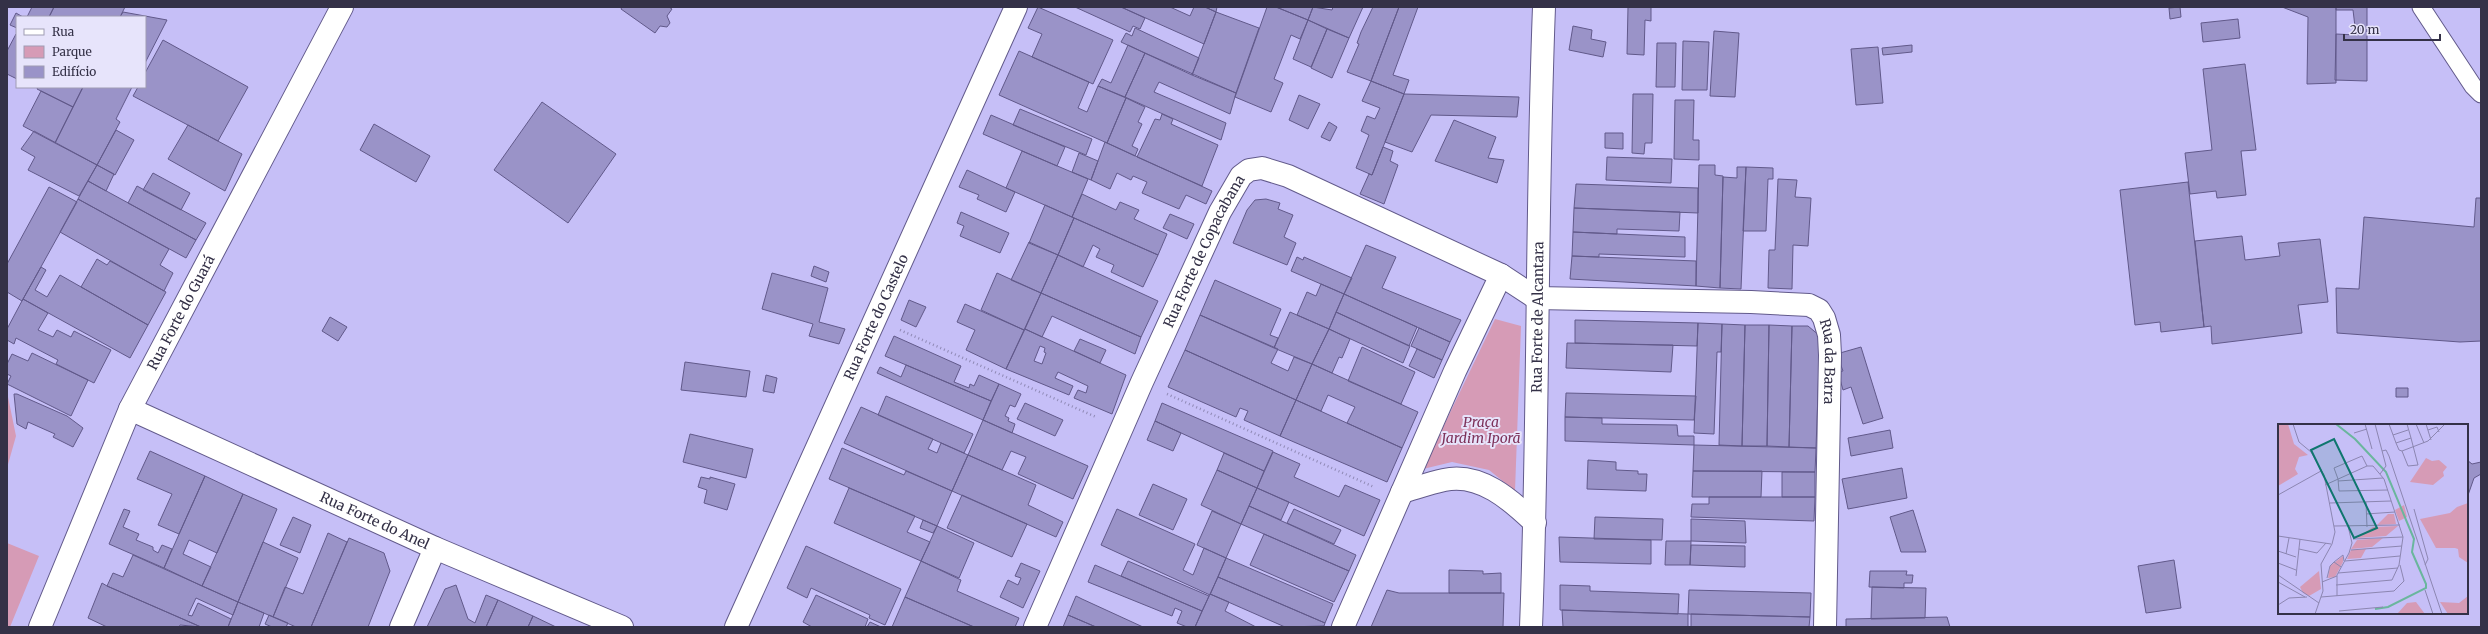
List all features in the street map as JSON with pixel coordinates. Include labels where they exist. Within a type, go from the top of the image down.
[{"type":"street","name":"Rua Forte do Guará","points":[[40,627],[130,409],[342,7]]},
{"type":"street","name":"Rua Forte do Castelo","points":[[736,627],[877,318],[1016,7]]},
{"type":"street","name":"Rua Forte de Alcantara","points":[[1531,627],[1535,523],[1536,298],[1544,7]]},
{"type":"street","name":"Rua Forte de Copacabana","points":[[1035,627],[1142,382],[1220,212],[1241,176],[1249,170],[1262,168],[1288,176],[1501,275],[1536,298]]},
{"type":"street","points":[[1343,627],[1455,371],[1501,275]]},
{"type":"street","name":"Rua da Barra","points":[[1536,298],[1751,302],[1809,305],[1819,310],[1824,318],[1829,335],[1830,354],[1825,627]]},
{"type":"street","name":"Rua Forte do Anel","points":[[130,409],[435,548],[622,627]]},
{"type":"street","points":[[1402,492],[1445,479],[1484,485],[1510,498],[1535,523]]},
{"type":"street","points":[[401,627],[435,548]]},
{"type":"lane","points":[[2421,7],[2473,86],[2481,94]]},
{"type":"path","points":[[877,318],[1107,422],[1123,427]]},
{"type":"path","points":[[1142,382],[1382,490],[1402,492]]},
{"type":"green space","name":"Praça Jardim Iporã","points":[[1495,319],[1521,326],[1515,491],[1489,470],[1452,462],[1423,469]]},
{"type":"green space","points":[[7,392],[16,436],[7,468]]},
{"type":"green space","points":[[7,543],[39,556],[10,627],[7,627]]},
{"type":"building","points":[[32,7],[54,7],[50,16],[28,16]]},
{"type":"building","points":[[54,7],[125,7],[120,16],[50,16]]},
{"type":"building","points":[[622,7],[669,7],[672,9],[667,16],[670,23],[667,27],[660,26],[655,33],[621,9]]},
{"type":"building","points":[[1038,7],[1113,40],[1093,84],[1032,57],[1042,34],[1028,28]]},
{"type":"building","points":[[1075,7],[1121,7],[1145,18],[1140,29],[1133,26],[1130,32]]},
{"type":"building","points":[[1121,7],[1170,7],[1190,16],[1194,7],[1205,7],[1216,12],[1204,44]]},
{"type":"building","points":[[1205,7],[1217,7],[1216,12]]},
{"type":"building","points":[[1267,7],[1276,7],[1308,20],[1300,39],[1291,35],[1274,79],[1283,83],[1271,112],[1235,97]]},
{"type":"building","points":[[1276,7],[1313,7],[1308,20]]},
{"type":"building","points":[[1313,7],[1332,10],[1333,7],[1363,7],[1349,38],[1308,20]]},
{"type":"building","points":[[1373,7],[1399,7],[1371,81],[1347,72],[1359,44],[1357,43],[1361,32]]},
{"type":"building","points":[[1399,7],[1418,7],[1393,75],[1409,80],[1404,94],[1371,81]]},
{"type":"building","points":[[1628,7],[1651,7],[1651,21],[1645,20],[1644,55],[1627,54]]},
{"type":"building","points":[[2180,7],[2181,17],[2170,19],[2169,8]]},
{"type":"building","points":[[2282,7],[2336,7],[2336,83],[2307,84],[2308,17]]},
{"type":"building","points":[[2336,7],[2367,7],[2367,81],[2335,80],[2336,34],[2356,35],[2353,10],[2336,10]]},
{"type":"building","points":[[123,12],[145,16],[121,16]]},
{"type":"building","points":[[1216,12],[1259,28],[1236,93],[1192,75]]},
{"type":"building","points":[[16,13],[21,16],[16,16],[16,28],[10,25]]},
{"type":"building","points":[[146,16],[167,20],[146,61]]},
{"type":"building","points":[[2238,19],[2240,38],[2203,42],[2201,23]]},
{"type":"building","points":[[1308,20],[1327,29],[1311,67],[1293,59]]},
{"type":"building","points":[[1573,26],[1592,30],[1591,39],[1606,42],[1603,57],[1569,50]]},
{"type":"building","points":[[1135,28],[1199,58],[1192,75],[1121,42],[1126,33],[1132,36]]},
{"type":"building","points":[[1327,29],[1349,38],[1332,78],[1311,68]]},
{"type":"building","points":[[1714,31],[1739,33],[1735,97],[1710,96]]},
{"type":"building","points":[[16,34],[16,78],[7,74],[7,51]]},
{"type":"building","points":[[163,40],[248,87],[218,141],[133,96],[137,88],[146,88],[146,71]]},
{"type":"building","points":[[1683,41],[1709,42],[1707,90],[1682,90]]},
{"type":"building","points":[[1657,43],[1676,43],[1675,87],[1656,87]]},
{"type":"building","points":[[1128,45],[1145,53],[1125,97],[1098,86],[1102,79],[1111,83]]},
{"type":"building","points":[[1912,45],[1912,52],[1883,55],[1882,48]]},
{"type":"building","points":[[1878,47],[1883,103],[1856,105],[1851,49]]},
{"type":"building","points":[[1019,51],[1089,82],[1078,108],[1087,112],[1098,86],[1126,98],[1107,143],[999,95]]},
{"type":"building","points":[[1145,53],[1236,93],[1230,114],[1159,82],[1154,92],[1226,123],[1221,140],[1125,97]]},
{"type":"building","points":[[2245,64],[2256,150],[2241,151],[2246,195],[2217,198],[2216,191],[2190,194],[2185,153],[2212,150],[2203,69]]},
{"type":"building","points":[[1371,81],[1404,94],[1372,175],[1356,168],[1369,135],[1361,131],[1367,116],[1375,119],[1380,108],[1362,101]]},
{"type":"building","points":[[38,88],[82,88],[73,107]]},
{"type":"building","points":[[82,88],[132,88],[116,119],[120,122],[97,165],[55,143]]},
{"type":"building","points":[[41,91],[73,107],[55,143],[23,126]]},
{"type":"building","points":[[1404,94],[1519,97],[1517,117],[1431,115],[1412,152],[1385,142]]},
{"type":"building","points":[[1633,94],[1653,94],[1652,143],[1645,143],[1644,154],[1632,153]]},
{"type":"building","points":[[1299,95],[1320,104],[1308,129],[1289,120]]},
{"type":"building","points":[[1126,98],[1145,107],[1138,122],[1142,124],[1132,146],[1138,149],[1135,156],[1107,143]]},
{"type":"building","points":[[1675,100],[1694,100],[1693,140],[1699,140],[1699,160],[1674,159]]},
{"type":"building","points":[[542,102],[616,154],[568,223],[494,170]]},
{"type":"building","points":[[1020,109],[1092,139],[1086,155],[1013,125]]},
{"type":"building","points":[[1162,114],[1173,119],[1171,124],[1218,145],[1202,186],[1137,157],[1155,119],[1160,120]]},
{"type":"building","points":[[991,115],[1065,147],[1057,166],[983,134]]},
{"type":"building","points":[[1454,120],[1496,137],[1488,158],[1504,160],[1497,183],[1435,161]]},
{"type":"building","points":[[1329,122],[1337,127],[1330,141],[1321,137]]},
{"type":"building","points":[[374,124],[430,156],[416,182],[360,150]]},
{"type":"building","points":[[188,125],[242,154],[225,191],[168,159]]},
{"type":"building","points":[[116,130],[134,140],[115,175],[97,165]]},
{"type":"building","points":[[34,131],[97,165],[79,196],[28,170],[35,157],[21,149]]},
{"type":"building","points":[[1605,133],[1623,133],[1623,149],[1605,148]]},
{"type":"building","points":[[1105,142],[1212,191],[1206,204],[1186,195],[1179,209],[1142,193],[1147,182],[1133,176],[1131,180],[1117,173],[1110,189],[1091,180]]},
{"type":"building","points":[[1383,147],[1393,151],[1390,161],[1398,165],[1384,204],[1360,194],[1369,174],[1372,175]]},
{"type":"building","points":[[1022,151],[1088,179],[1072,217],[1006,188]]},
{"type":"building","points":[[1079,153],[1098,161],[1091,180],[1072,172]]},
{"type":"building","points":[[1607,157],[1672,159],[1671,183],[1606,180]]},
{"type":"building","points":[[97,165],[114,174],[106,191],[88,181]]},
{"type":"building","points":[[1699,165],[1715,165],[1715,175],[1723,176],[1720,288],[1696,286]]},
{"type":"building","points":[[1737,167],[1746,167],[1741,289],[1720,288],[1723,177],[1737,178]]},
{"type":"building","points":[[1746,167],[1773,168],[1773,179],[1768,179],[1766,231],[1743,231]]},
{"type":"building","points":[[967,170],[1015,192],[1006,212],[977,199],[979,195],[959,187]]},
{"type":"building","points":[[153,173],[190,193],[181,210],[143,190]]},
{"type":"building","points":[[1778,179],[1797,180],[1795,197],[1811,198],[1808,246],[1793,245],[1792,289],[1768,288],[1769,250],[1775,250]]},
{"type":"building","points":[[88,181],[196,240],[186,258],[78,199]]},
{"type":"building","points":[[2188,182],[2204,327],[2161,332],[2160,322],[2135,325],[2120,190]]},
{"type":"building","points":[[1576,184],[1698,188],[1698,213],[1574,208]]},
{"type":"building","points":[[137,186],[206,223],[196,240],[128,203]]},
{"type":"building","points":[[49,187],[77,202],[22,301],[7,292],[7,264]]},
{"type":"building","points":[[1082,194],[1116,210],[1120,202],[1139,210],[1134,219],[1167,234],[1158,255],[1072,217]]},
{"type":"building","points":[[2476,198],[2481,198],[2481,341],[2460,342],[2337,333],[2336,288],[2359,289],[2364,217],[2474,227]]},
{"type":"building","points":[[78,199],[169,249],[160,265],[173,273],[164,291],[60,232]]},
{"type":"building","points":[[1266,199],[1280,203],[1278,209],[1293,215],[1284,237],[1296,243],[1287,265],[1233,243],[1247,210],[1255,200]]},
{"type":"building","points":[[1045,205],[1074,218],[1058,255],[1029,243]]},
{"type":"building","points":[[1574,208],[1680,212],[1679,231],[1617,229],[1617,234],[1573,232]]},
{"type":"building","points":[[961,212],[1009,233],[1000,253],[960,236],[964,226],[957,223]]},
{"type":"building","points":[[1170,214],[1194,224],[1187,239],[1163,228]]},
{"type":"building","points":[[1074,218],[1158,255],[1143,287],[1111,272],[1114,265],[1096,257],[1100,249],[1093,245],[1083,267],[1058,255]]},
{"type":"building","points":[[1573,232],[1685,237],[1685,257],[1599,254],[1599,257],[1572,256]]},
{"type":"building","points":[[2242,236],[2245,260],[2280,256],[2278,243],[2320,239],[2328,302],[2298,305],[2302,333],[2212,344],[2211,326],[2204,327],[2195,241]]},
{"type":"building","points":[[1029,242],[1058,255],[1041,293],[1011,280]]},
{"type":"building","points":[[1366,245],[1396,257],[1382,288],[1461,320],[1450,342],[1344,294]]},
{"type":"building","points":[[1058,255],[1158,301],[1141,337],[1041,293]]},
{"type":"building","points":[[1572,256],[1696,261],[1696,286],[1570,279]]},
{"type":"building","points":[[1297,257],[1303,260],[1304,257],[1352,278],[1344,294],[1291,271]]},
{"type":"building","points":[[97,259],[107,265],[110,261],[166,292],[148,325],[81,287]]},
{"type":"building","points":[[814,266],[829,272],[826,282],[811,276]]},
{"type":"building","points":[[41,267],[46,270],[35,290],[47,297],[60,275],[148,325],[130,358],[23,299]]},
{"type":"building","points":[[772,273],[828,288],[819,322],[845,329],[839,344],[809,336],[813,324],[762,309]]},
{"type":"building","points":[[997,273],[1041,293],[1024,330],[981,310]]},
{"type":"building","points":[[1215,280],[1281,309],[1270,335],[1278,338],[1274,348],[1200,315]]},
{"type":"building","points":[[1321,284],[1344,294],[1329,329],[1297,315],[1307,292],[1316,296]]},
{"type":"building","points":[[1041,293],[1141,337],[1135,354],[1052,316],[1042,337],[1025,329]]},
{"type":"building","points":[[1344,294],[1417,327],[1409,346],[1336,312]]},
{"type":"building","points":[[23,299],[48,313],[38,330],[53,337],[57,330],[71,337],[74,331],[111,350],[94,383],[56,364],[58,360],[16,338],[14,344],[7,340],[7,329]]},
{"type":"building","points":[[909,300],[926,307],[916,327],[901,320]]},
{"type":"building","points":[[965,304],[1024,330],[1006,369],[966,350],[975,330],[957,322]]},
{"type":"building","points":[[1290,312],[1329,329],[1312,364],[1274,348]]},
{"type":"building","points":[[1336,312],[1410,346],[1403,363],[1329,329]]},
{"type":"building","points":[[1200,315],[1278,349],[1271,363],[1288,371],[1294,357],[1312,364],[1296,400],[1185,350]]},
{"type":"building","points":[[330,317],[347,327],[338,341],[322,331]]},
{"type":"building","points":[[1575,320],[1698,323],[1697,346],[1575,343]]},
{"type":"building","points":[[1698,323],[1722,324],[1721,352],[1717,352],[1714,434],[1694,433]]},
{"type":"building","points":[[1722,324],[1745,325],[1742,446],[1719,445]]},
{"type":"building","points":[[1745,325],[1769,325],[1767,446],[1742,446]]},
{"type":"building","points":[[1769,325],[1792,326],[1789,447],[1767,446]]},
{"type":"building","points":[[1792,326],[1808,326],[1820,336],[1816,448],[1789,447]]},
{"type":"building","points":[[1419,328],[1450,342],[1442,360],[1411,346]]},
{"type":"building","points":[[1025,329],[1126,375],[1112,414],[1074,398],[1078,390],[1086,393],[1088,386],[1058,372],[1055,378],[1073,386],[1069,395],[1006,369]],"holes":[[[1040,346],[1045,348],[1044,352],[1046,353],[1042,364],[1034,361]]]},
{"type":"building","points":[[1329,329],[1350,339],[1342,358],[1339,357],[1332,373],[1312,364]]},
{"type":"building","points":[[894,336],[961,366],[954,382],[969,388],[970,384],[974,386],[979,375],[999,384],[991,401],[885,356]]},
{"type":"building","points":[[1080,339],[1106,350],[1100,363],[1074,351]]},
{"type":"building","points":[[1567,343],[1673,345],[1671,372],[1566,368]]},
{"type":"building","points":[[1362,347],[1415,372],[1401,404],[1348,381]]},
{"type":"building","points":[[1861,347],[1883,418],[1863,424],[1851,387],[1843,390],[1838,372],[1843,371],[1839,360],[1840,353]]},
{"type":"building","points":[[1417,349],[1442,360],[1434,378],[1409,366]]},
{"type":"building","points":[[1185,350],[1296,400],[1280,436],[1244,420],[1248,411],[1240,408],[1236,417],[1168,387]]},
{"type":"building","points":[[32,353],[88,380],[71,416],[7,384],[11,376],[7,374],[7,364],[12,354],[28,361]]},
{"type":"building","points":[[685,362],[750,371],[746,397],[681,390]]},
{"type":"building","points":[[1312,364],[1418,412],[1402,448],[1347,423],[1355,407],[1328,395],[1321,411],[1296,400]]},
{"type":"building","points":[[906,365],[991,401],[983,420],[877,373],[880,367],[901,377]]},
{"type":"building","points":[[766,375],[777,378],[774,393],[763,391]]},
{"type":"building","points":[[999,384],[1021,394],[1015,407],[1010,405],[1005,416],[1009,418],[1008,421],[1015,424],[1012,433],[983,420]]},
{"type":"building","points":[[2396,388],[2408,388],[2408,397],[2396,397]]},
{"type":"building","points":[[1566,393],[1696,396],[1694,420],[1565,417]]},
{"type":"building","points":[[14,394],[67,416],[83,428],[73,447],[53,437],[55,434],[28,422],[26,429],[17,424]]},
{"type":"building","points":[[886,396],[973,434],[964,453],[878,415]]},
{"type":"building","points":[[1296,400],[1402,448],[1387,482],[1280,436]]},
{"type":"building","points":[[1025,403],[1063,420],[1055,436],[1017,419]]},
{"type":"building","points":[[1162,403],[1273,451],[1264,471],[1155,421]]},
{"type":"building","points":[[861,407],[933,439],[928,449],[937,453],[941,443],[968,455],[952,491],[844,443]]},
{"type":"building","points":[[1565,417],[1602,418],[1602,424],[1677,425],[1678,436],[1694,436],[1694,445],[1565,441]]},
{"type":"building","points":[[983,420],[1088,466],[1073,499],[1018,474],[1026,457],[1011,451],[1002,470],[968,455]]},
{"type":"building","points":[[1155,421],[1181,433],[1173,451],[1147,440]]},
{"type":"building","points":[[1890,430],[1893,448],[1851,456],[1848,438]]},
{"type":"building","points":[[690,434],[753,449],[746,478],[683,462]]},
{"type":"building","points":[[1694,445],[1816,448],[1815,472],[1693,471]]},
{"type":"building","points":[[842,448],[904,475],[906,471],[952,491],[937,526],[829,479]]},
{"type":"building","points":[[150,451],[205,476],[179,534],[158,525],[172,494],[137,479]]},
{"type":"building","points":[[1273,452],[1300,464],[1294,477],[1339,497],[1345,485],[1380,500],[1364,536],[1257,488]]},
{"type":"building","points":[[1224,453],[1264,471],[1257,488],[1217,470]]},
{"type":"building","points":[[968,455],[1036,485],[1028,505],[1063,522],[1056,537],[952,491]]},
{"type":"building","points":[[1588,460],[1616,462],[1616,470],[1638,471],[1638,474],[1647,474],[1646,491],[1587,489]]},
{"type":"building","points":[[2468,461],[2472,464],[2481,462],[2481,474],[2474,478],[2468,495]]},
{"type":"building","points":[[1902,468],[1907,498],[1848,509],[1842,479]]},
{"type":"building","points":[[1217,470],[1257,488],[1241,524],[1201,505]]},
{"type":"building","points":[[1693,471],[1762,471],[1761,497],[1692,497]]},
{"type":"building","points":[[1782,472],[1815,472],[1815,497],[1782,497]]},
{"type":"building","points":[[205,476],[243,494],[217,553],[189,540],[183,554],[211,567],[202,586],[164,568]]},
{"type":"building","points":[[701,477],[710,479],[710,477],[735,484],[727,510],[704,503],[707,490],[698,487]]},
{"type":"building","points":[[1153,484],[1187,499],[1173,530],[1139,515]]},
{"type":"building","points":[[849,488],[915,516],[907,532],[930,542],[921,561],[834,523]]},
{"type":"building","points":[[1257,488],[1289,502],[1281,520],[1249,506]]},
{"type":"building","points":[[243,494],[277,509],[238,602],[202,586]]},
{"type":"building","points":[[962,495],[1027,524],[1012,557],[947,528]]},
{"type":"building","points":[[1709,497],[1815,497],[1814,521],[1691,517],[1692,504],[1709,504]]},
{"type":"building","points":[[1249,506],[1356,555],[1349,571],[1241,524]]},
{"type":"building","points":[[124,509],[130,511],[123,527],[139,534],[136,540],[153,547],[153,550],[158,553],[162,545],[172,549],[164,568],[109,544]]},
{"type":"building","points":[[1117,509],[1195,544],[1183,570],[1193,575],[1204,548],[1226,558],[1210,595],[1101,545]]},
{"type":"building","points":[[1294,509],[1341,530],[1334,544],[1287,523]]},
{"type":"building","points":[[1913,510],[1926,552],[1901,552],[1890,517]]},
{"type":"building","points":[[1212,511],[1241,524],[1226,558],[1197,545]]},
{"type":"building","points":[[293,517],[311,525],[300,553],[280,545]]},
{"type":"building","points":[[1595,517],[1663,519],[1662,540],[1594,539]]},
{"type":"building","points":[[1691,519],[1745,521],[1746,543],[1691,541]]},
{"type":"building","points":[[923,520],[937,526],[933,533],[920,528]]},
{"type":"building","points":[[937,526],[974,543],[959,578],[921,561]]},
{"type":"building","points":[[328,533],[347,542],[311,627],[296,627],[273,617],[285,587],[303,594]]},
{"type":"building","points":[[1264,534],[1349,571],[1334,602],[1250,565]]},
{"type":"building","points":[[1559,537],[1651,540],[1651,564],[1560,562]]},
{"type":"building","points":[[349,538],[384,553],[390,571],[368,627],[311,627]]},
{"type":"building","points":[[1666,541],[1691,541],[1690,565],[1665,565]]},
{"type":"building","points":[[263,542],[298,558],[273,617],[238,602]]},
{"type":"building","points":[[1691,545],[1745,546],[1745,567],[1690,565]]},
{"type":"building","points":[[806,546],[901,589],[885,625],[869,618],[870,615],[811,588],[807,598],[787,588]]},
{"type":"building","points":[[133,555],[238,602],[233,615],[196,598],[188,615],[192,616],[198,603],[231,619],[228,627],[201,627],[107,586],[113,573],[123,577]]},
{"type":"building","points":[[1226,558],[1333,604],[1325,623],[1218,577]]},
{"type":"building","points":[[2174,560],[2181,608],[2146,613],[2138,566]]},
{"type":"building","points":[[921,561],[961,580],[957,591],[1019,618],[1015,627],[974,627],[905,597]]},
{"type":"building","points":[[1128,561],[1209,596],[1202,611],[1121,576]]},
{"type":"building","points":[[1021,563],[1040,571],[1023,608],[1000,597],[1008,580],[1018,585],[1021,578],[1015,576]]},
{"type":"building","points":[[1095,565],[1202,611],[1195,627],[1187,627],[1177,623],[1182,611],[1175,608],[1172,616],[1088,582]]},
{"type":"building","points":[[1449,570],[1483,571],[1483,574],[1501,573],[1501,593],[1449,593]]},
{"type":"building","points":[[1870,571],[1907,571],[1906,575],[1913,575],[1912,583],[1904,583],[1904,588],[1869,587]]},
{"type":"building","points":[[1218,577],[1325,623],[1324,626],[1285,627],[1210,594]]},
{"type":"building","points":[[102,583],[201,627],[180,625],[179,627],[107,627],[88,618]]},
{"type":"building","points":[[456,585],[468,619],[475,623],[486,595],[498,600],[486,627],[427,627],[445,589]]},
{"type":"building","points":[[1560,585],[1590,586],[1590,591],[1679,594],[1678,614],[1560,610]]},
{"type":"building","points":[[1872,587],[1926,588],[1925,618],[1871,619]]},
{"type":"building","points":[[1387,590],[1399,593],[1504,593],[1503,627],[1371,627]]},
{"type":"building","points":[[1689,590],[1811,593],[1810,617],[1688,614]]},
{"type":"building","points":[[1210,594],[1229,602],[1225,611],[1256,627],[1195,627]]},
{"type":"building","points":[[816,595],[868,619],[865,627],[812,627],[803,622]]},
{"type":"building","points":[[1076,596],[1143,627],[1096,627],[1068,615]]},
{"type":"building","points":[[905,597],[974,627],[892,627]]},
{"type":"building","points":[[498,600],[533,616],[528,627],[486,627]]},
{"type":"building","points":[[238,602],[264,613],[259,627],[228,627]]},
{"type":"building","points":[[1562,610],[1688,614],[1688,627],[1563,627]]},
{"type":"building","points":[[1691,614],[1810,617],[1809,627],[1691,627]]},
{"type":"building","points":[[269,615],[288,623],[286,627],[272,627],[265,624]]},
{"type":"building","points":[[1068,615],[1096,627],[1063,627]]},
{"type":"building","points":[[533,616],[556,627],[528,627]]},
{"type":"building","points":[[1947,617],[1950,627],[1846,627],[1846,619]]},
{"type":"building","points":[[870,622],[881,627],[867,627]]}]
